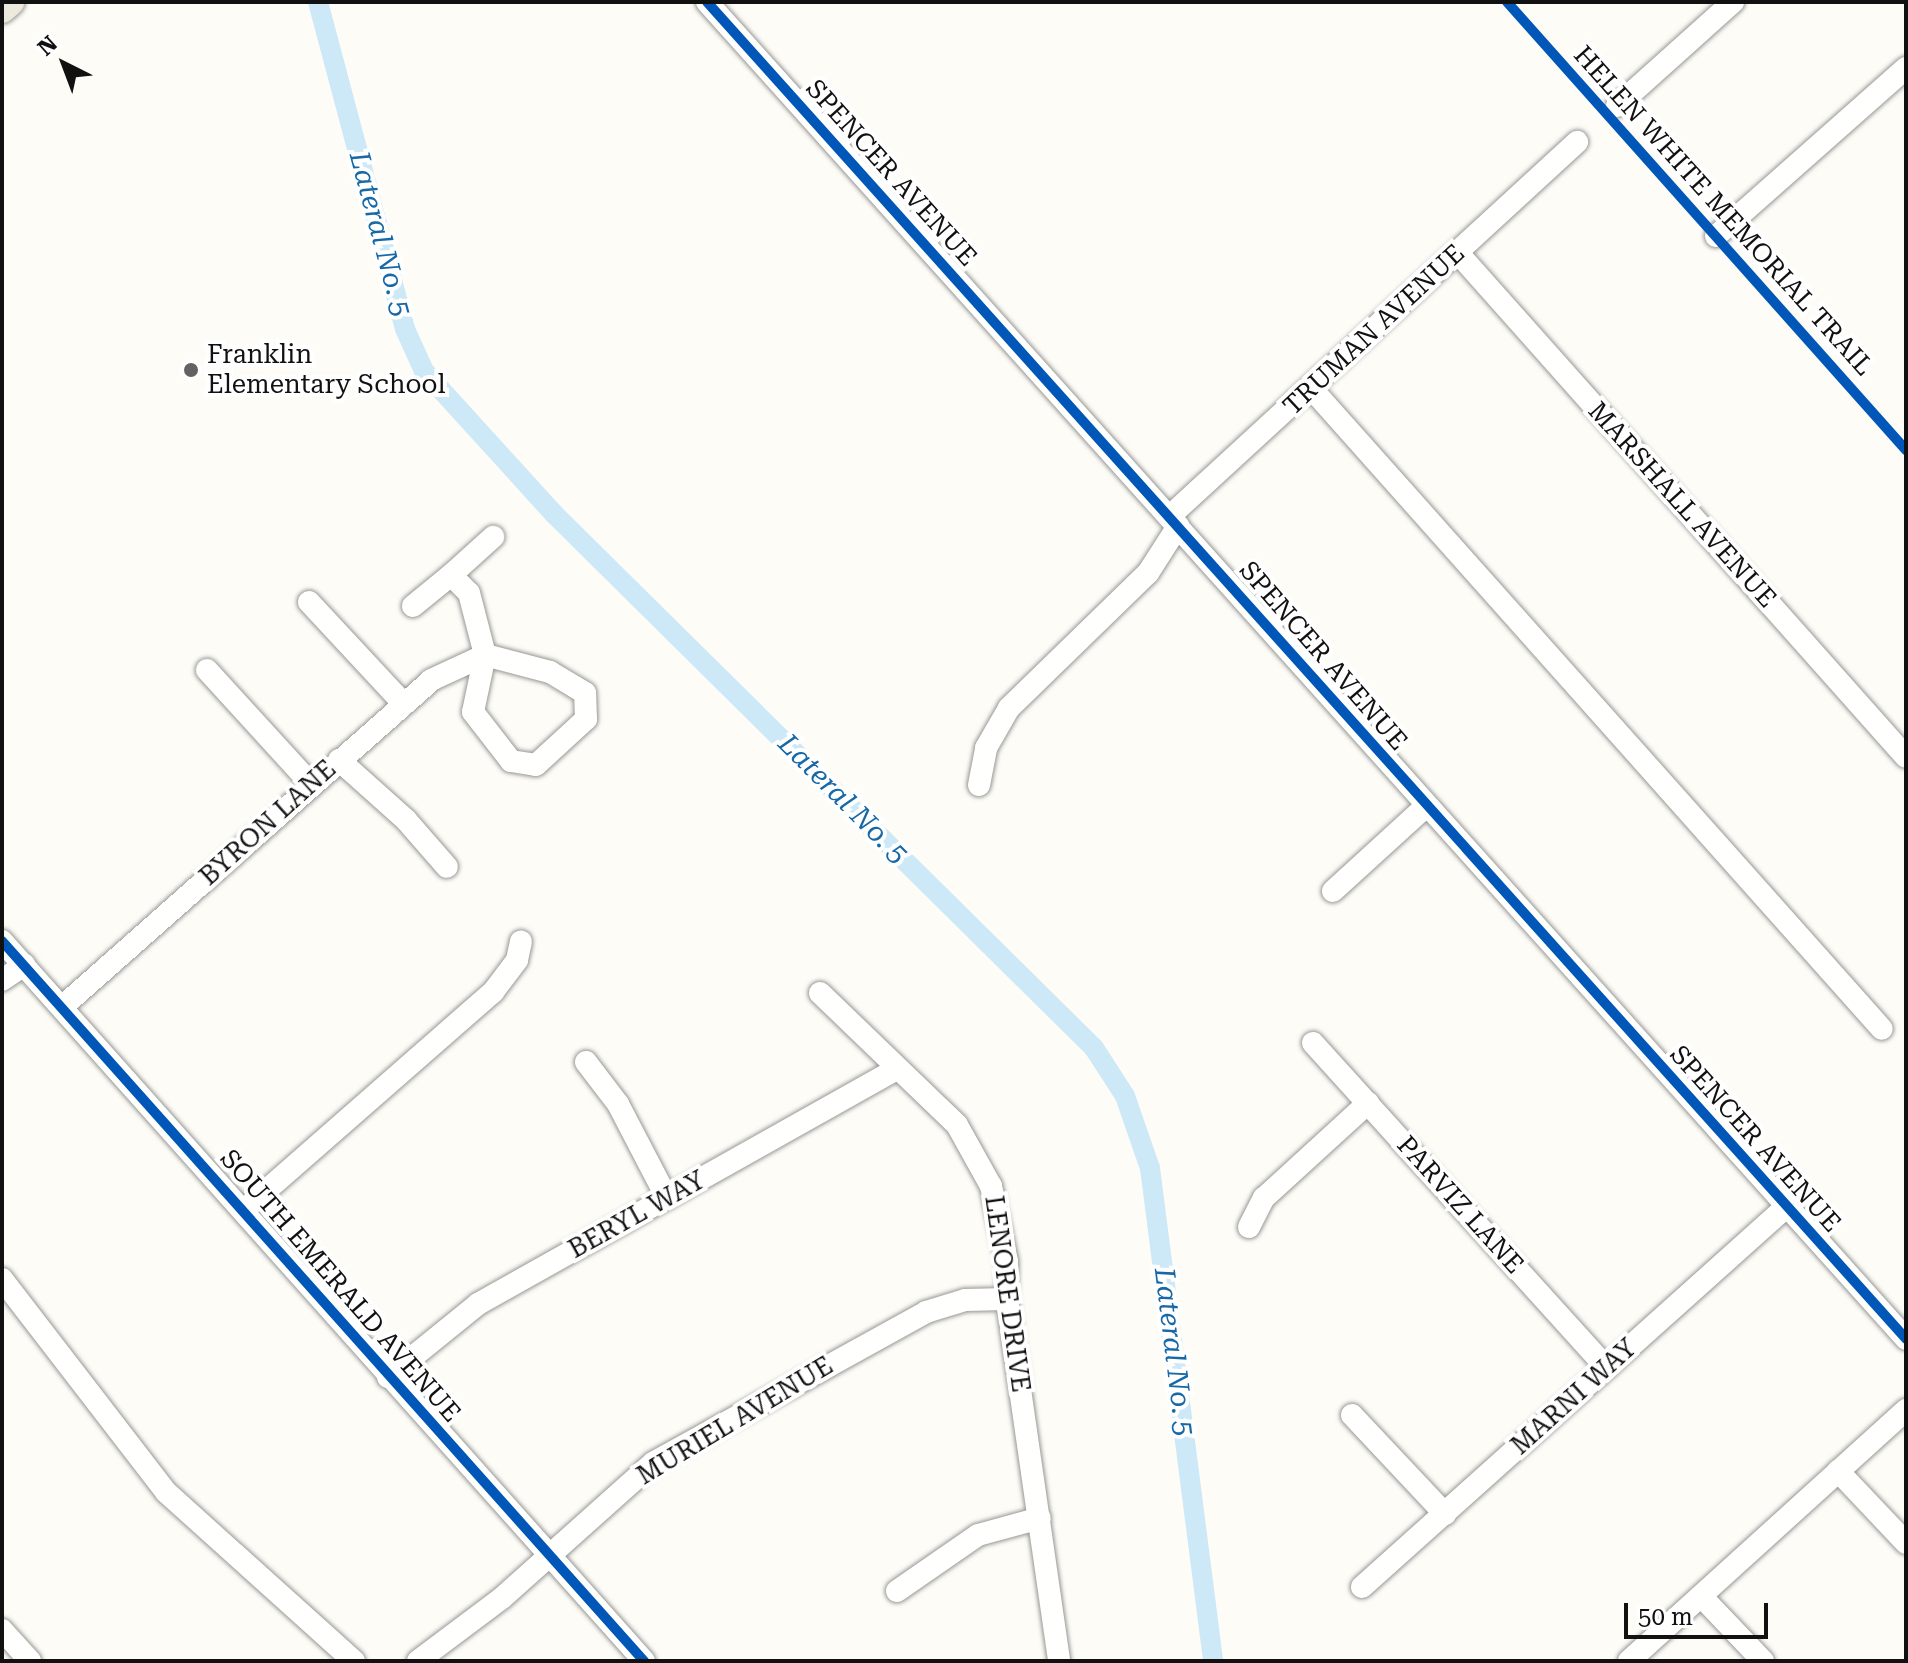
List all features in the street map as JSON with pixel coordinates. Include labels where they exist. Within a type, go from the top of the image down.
[{"type":"main road","points":[[2,9],[10,2]]},
{"type":"street","name":"SPENCER AVENUE","points":[[707,2],[1906,1339]]},
{"type":"street","points":[[1617,106],[1733,2]]},
{"type":"street","points":[[1716,236],[1906,68]]},
{"type":"street","name":"TRUMAN AVENUE","points":[[979,785],[986,748],[1009,708],[1148,573],[1174,521],[1311,388],[1577,142]]},
{"type":"street","name":"MARSHALL AVENUE","points":[[1458,253],[1906,757]]},
{"type":"street","points":[[1311,388],[1882,1029]]},
{"type":"street","points":[[413,606],[493,537]]},
{"type":"street","points":[[451,575],[469,593],[485,655],[474,694],[479,726],[511,761],[536,765],[586,719],[585,693],[550,672],[485,655]]},
{"type":"street","points":[[309,602],[403,703]]},
{"type":"street","name":"BYRON LANE","points":[[62,1007],[403,703],[431,680],[485,655]]},
{"type":"street","points":[[207,670],[312,785]]},
{"type":"street","points":[[339,760],[379,801],[406,820],[447,867]]},
{"type":"street","points":[[1333,891],[1426,806]]},
{"type":"street","name":"SOUTH EMERALD AVENUE","points":[[2,941],[245,1209],[388,1377],[644,1661]]},
{"type":"street","points":[[245,1209],[493,992],[517,960],[521,941]]},
{"type":"street","points":[[2,980],[24,965]]},
{"type":"street","name":"LENORE DRIVE","points":[[820,993],[957,1125],[991,1186],[1007,1261],[1007,1299],[1059,1661]]},
{"type":"street","name":"PARVIZ LANE","points":[[1313,1043],[1607,1368]]},
{"type":"street","points":[[586,1062],[618,1104],[667,1198]]},
{"type":"street","name":"BERYL WAY","points":[[388,1377],[478,1304],[897,1069]]},
{"type":"street","points":[[1249,1227],[1264,1198],[1368,1103]]},
{"type":"street","name":"MARNI WAY","points":[[1362,1587],[1786,1207]]},
{"type":"street","points":[[2,1279],[166,1492],[354,1661]]},
{"type":"street","name":"MURIEL AVENUE","points":[[418,1661],[502,1598],[653,1463],[926,1312],[965,1300],[1007,1299]]},
{"type":"street","points":[[1629,1661],[1906,1410]]},
{"type":"street","points":[[1352,1415],[1445,1514]]},
{"type":"street","points":[[1838,1471],[1906,1543]]},
{"type":"street","points":[[897,1591],[978,1535],[1040,1518]]},
{"type":"street","points":[[1701,1596],[1763,1661]]},
{"type":"street","points":[[2,1630],[30,1661]]},
{"type":"waterway","name":"Lateral No. 5","points":[[318,2],[405,329],[424,371],[554,514],[1094,1048],[1125,1096],[1150,1168],[1213,1661]]},
{"type":"cycle path","points":[[707,2],[1906,1339]]},
{"type":"cycle path","name":"HELEN WHITE MEMORIAL TRAIL","points":[[1507,2],[1906,450]]},
{"type":"cycle path","points":[[2,941],[644,1661]]},
{"type":"place","name":"Franklin Elementary School","points":[[191,370]]}]
